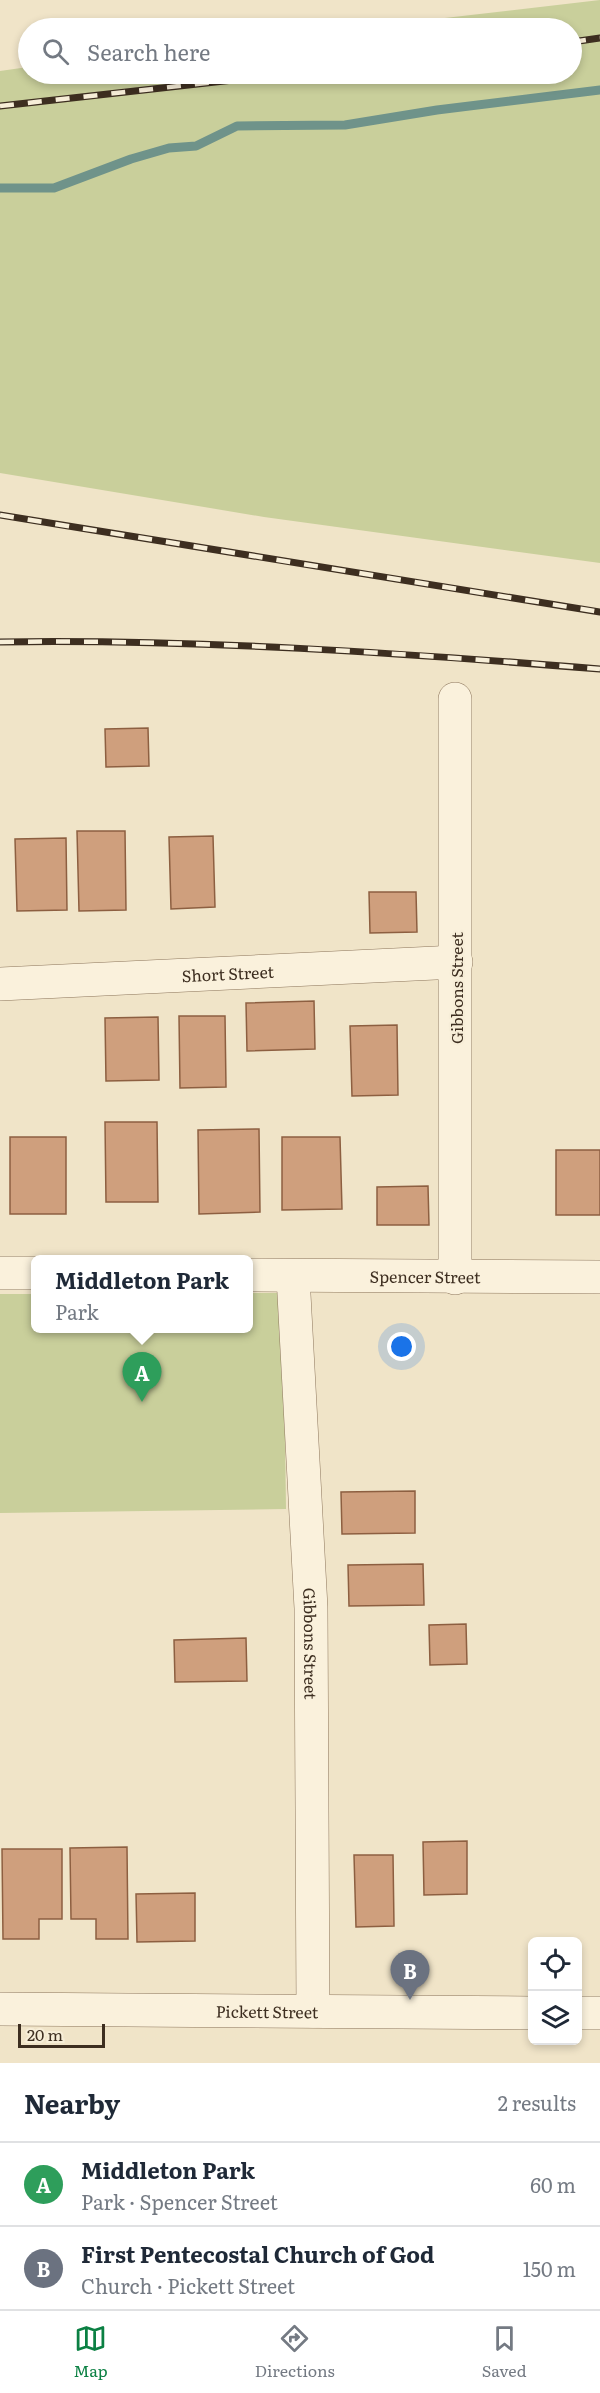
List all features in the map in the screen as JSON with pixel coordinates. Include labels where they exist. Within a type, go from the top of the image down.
[{"type":"street","name":"Gibbons Street","points":[[455,699],[455,1278]]},
{"type":"street","name":"Short Street","points":[[0,984],[456,962]]},
{"type":"street","points":[[0,1273],[31,1273]]},
{"type":"street","name":"Spencer Street","points":[[253,1275],[600,1277]]},
{"type":"street","name":"Gibbons Street","points":[[293,1276],[311,1608],[313,2011]]},
{"type":"street","name":"Pickett Street","points":[[0,2009],[528,2013]]},
{"type":"street","points":[[582,2013],[600,2013]]},
{"type":"green space","points":[[600,0],[600,563],[264,517],[0,473],[0,71],[18,68],[18,84],[582,84],[582,18],[444,18]]},
{"type":"green space","points":[[253,1293],[283,1293],[286,1509],[0,1513],[0,1294],[31,1294],[31,1333],[253,1333]]},
{"type":"building","points":[[148,728],[149,766],[106,767],[105,729]]},
{"type":"building","points":[[77,831],[125,831],[126,910],[79,911]]},
{"type":"building","points":[[213,836],[215,907],[171,909],[169,837]]},
{"type":"building","points":[[66,838],[67,910],[17,911],[15,839]]},
{"type":"building","points":[[369,892],[416,892],[417,932],[370,933]]},
{"type":"building","points":[[314,1001],[315,1049],[247,1051],[246,1003]]},
{"type":"building","points":[[179,1016],[225,1016],[226,1087],[180,1088]]},
{"type":"building","points":[[158,1017],[159,1080],[106,1081],[105,1018]]},
{"type":"building","points":[[397,1025],[398,1095],[352,1096],[350,1026]]},
{"type":"building","points":[[105,1122],[157,1122],[158,1202],[106,1202]]},
{"type":"building","points":[[259,1129],[260,1212],[199,1214],[198,1130]]},
{"type":"building","points":[[10,1137],[66,1137],[66,1214],[10,1214]]},
{"type":"building","points":[[282,1137],[340,1137],[342,1209],[282,1210]]},
{"type":"building","points":[[556,1150],[600,1150],[600,1215],[556,1215]]},
{"type":"building","points":[[428,1186],[429,1225],[377,1225],[377,1187]]},
{"type":"building","points":[[415,1491],[415,1533],[342,1534],[341,1492]]},
{"type":"building","points":[[423,1564],[424,1605],[349,1606],[348,1565]]},
{"type":"building","points":[[466,1624],[467,1664],[430,1665],[429,1625]]},
{"type":"building","points":[[246,1638],[247,1681],[175,1682],[174,1640]]},
{"type":"building","points":[[467,1841],[467,1894],[424,1895],[423,1842]]},
{"type":"building","points":[[127,1847],[128,1939],[96,1939],[96,1919],[71,1919],[70,1848]]},
{"type":"building","points":[[2,1849],[62,1849],[62,1919],[39,1919],[39,1939],[3,1939]]},
{"type":"building","points":[[354,1855],[393,1855],[394,1926],[356,1927]]},
{"type":"building","points":[[195,1893],[195,1941],[137,1942],[136,1894]]},
{"type":"waterway","points":[[0,188],[54,188],[131,159],[169,148],[196,146],[237,126],[345,125],[437,110],[600,90]]},
{"type":"railway","points":[[582,41],[600,38]]},
{"type":"railway","points":[[0,106],[197,84]]},
{"type":"railway","points":[[0,515],[600,612]]},
{"type":"railway","points":[[0,642],[150,643],[300,648],[600,669]]},
{"type":"place","name":"Middleton Park","points":[[142,1402]]},
{"type":"place","name":"First Pentecostal Church of God","points":[[410,2000]]}]
